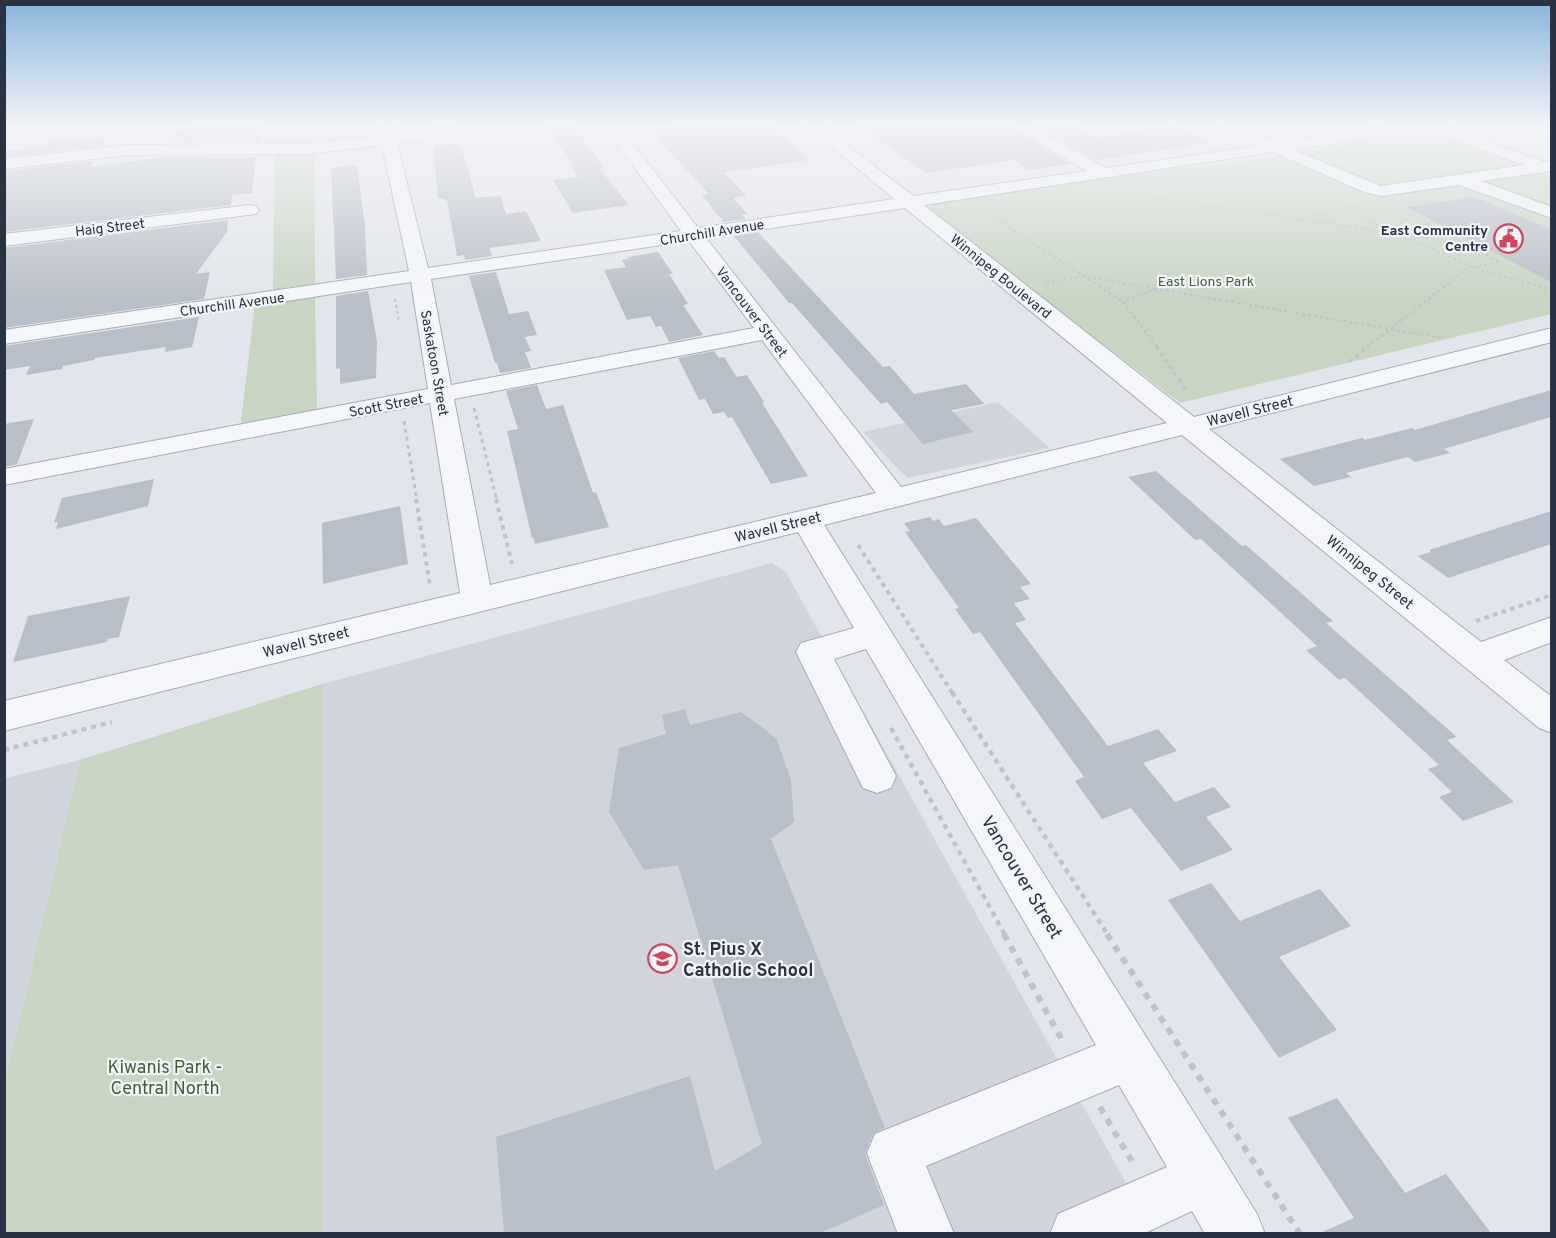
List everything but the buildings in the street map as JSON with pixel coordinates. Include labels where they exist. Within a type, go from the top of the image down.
[{"type":"street","name":"Saskatoon Street","points":[[400,184],[420,276],[477,600]]},
{"type":"street","name":"Vancouver Street","points":[[655,184],[894,497]]},
{"type":"street","name":"Winnipeg Boulevard","points":[[887,184],[1017,288],[1186,412]]},
{"type":"street","name":"Churchill Avenue","points":[[4,337],[1028,184]]},
{"type":"street","points":[[1360,184],[1381,191],[1435,184]]},
{"type":"street","points":[[1473,184],[1551,213]]},
{"type":"street","name":"Haig Street","points":[[4,240],[250,210]]},
{"type":"street","name":"Scott Street","points":[[4,477],[767,332]]},
{"type":"street","name":"Wavell Street","points":[[4,716],[806,520],[894,497],[1186,412],[1551,335]]},
{"type":"street","name":"Winnipeg Street","points":[[1186,412],[1475,657],[1551,718]]},
{"type":"street","name":"Vancouver Street","points":[[806,520],[1238,1233]]},
{"type":"street","points":[[1475,657],[1551,629]]},
{"type":"street","points":[[875,634],[813,652],[877,776]]},
{"type":"street","points":[[926,1233],[894,1153],[1130,1056]]},
{"type":"street","points":[[1078,1233],[1204,1178]]},
{"type":"path","points":[[1112,192],[1468,244]]},
{"type":"path","points":[[1204,205],[1209,195]]},
{"type":"path","points":[[1333,197],[1392,233],[1473,267],[1551,290]]},
{"type":"path","points":[[977,205],[1123,302],[1142,324],[1188,392],[1186,412]]},
{"type":"path","points":[[1204,205],[1221,218]]},
{"type":"path","points":[[1296,219],[1370,206]]},
{"type":"path","points":[[1358,362],[1346,365],[1468,268],[1500,262],[1399,208]]},
{"type":"path","points":[[1017,288],[1082,276],[1448,340],[1437,344]]},
{"type":"path","points":[[1123,302],[1157,289]]},
{"type":"path","points":[[395,298],[401,332]]},
{"type":"path","points":[[473,407],[513,566]]},
{"type":"path","points":[[394,422],[404,421],[431,592]]},
{"type":"path","points":[[855,540],[1300,1233]]},
{"type":"path","points":[[1474,622],[1551,595]]},
{"type":"path","points":[[4,750],[119,720]]},
{"type":"path","points":[[908,758],[1068,1053]]},
{"type":"path","points":[[1096,1098],[1137,1171]]},
{"type":"shaded area","points":[[998,402],[1050,448],[907,478],[863,432]]},
{"type":"shaded area","name":"St. Pius X Catholic School","points":[[772,563],[785,571],[1154,1233],[322,1234],[322,684]]},
{"type":"shaded area","points":[[80,760],[5,1082],[5,778]]},
{"type":"green space","points":[[275,184],[315,184],[315,284],[273,290]]},
{"type":"green space","name":"East Lions Park","points":[[1067,184],[1551,184],[1551,314],[1180,403],[929,211],[931,205],[943,201]]},
{"type":"green space","points":[[315,294],[317,412],[243,426],[241,421],[255,303]]},
{"type":"green space","name":"Kiwanis Park - Central North","points":[[322,684],[322,1233],[5,1233],[5,1082],[80,760]]},
{"type":"place","name":"East Community Centre","points":[[1509,238]]},
{"type":"place","name":"St. Pius X Catholic School","points":[[662,959]]}]
